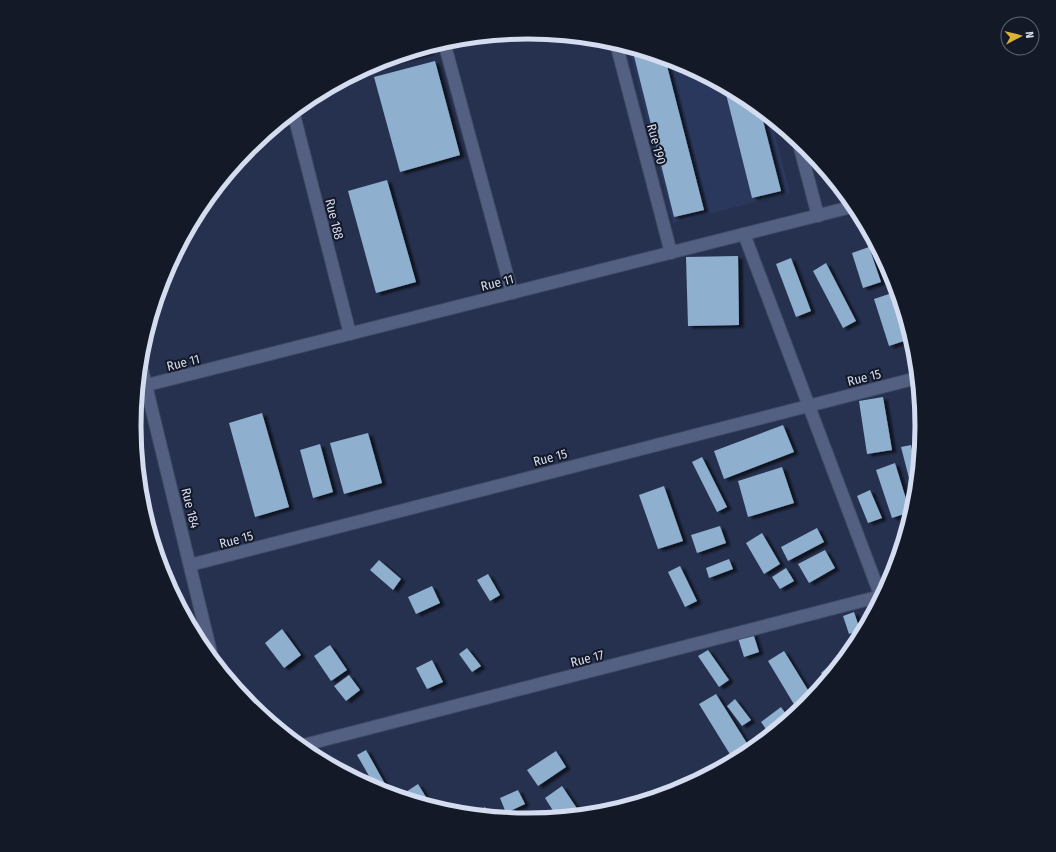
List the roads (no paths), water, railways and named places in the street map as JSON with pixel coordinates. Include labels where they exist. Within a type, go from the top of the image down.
[{"type":"street","points":[[446,48],[512,293]]},
{"type":"street","name":"Rue 190","points":[[618,50],[671,253]]},
{"type":"street","name":"Rue 188","points":[[295,117],[350,334]]},
{"type":"street","points":[[801,151],[818,216]]},
{"type":"street","name":"Rue 11","points":[[144,388],[350,334],[848,208]]},
{"type":"street","points":[[744,234],[878,590]]},
{"type":"street","name":"Rue 15","points":[[190,565],[912,379]]},
{"type":"street","name":"Rue 184","points":[[144,388],[209,646]]},
{"type":"street","name":"Rue 17","points":[[308,744],[874,599]]}]
